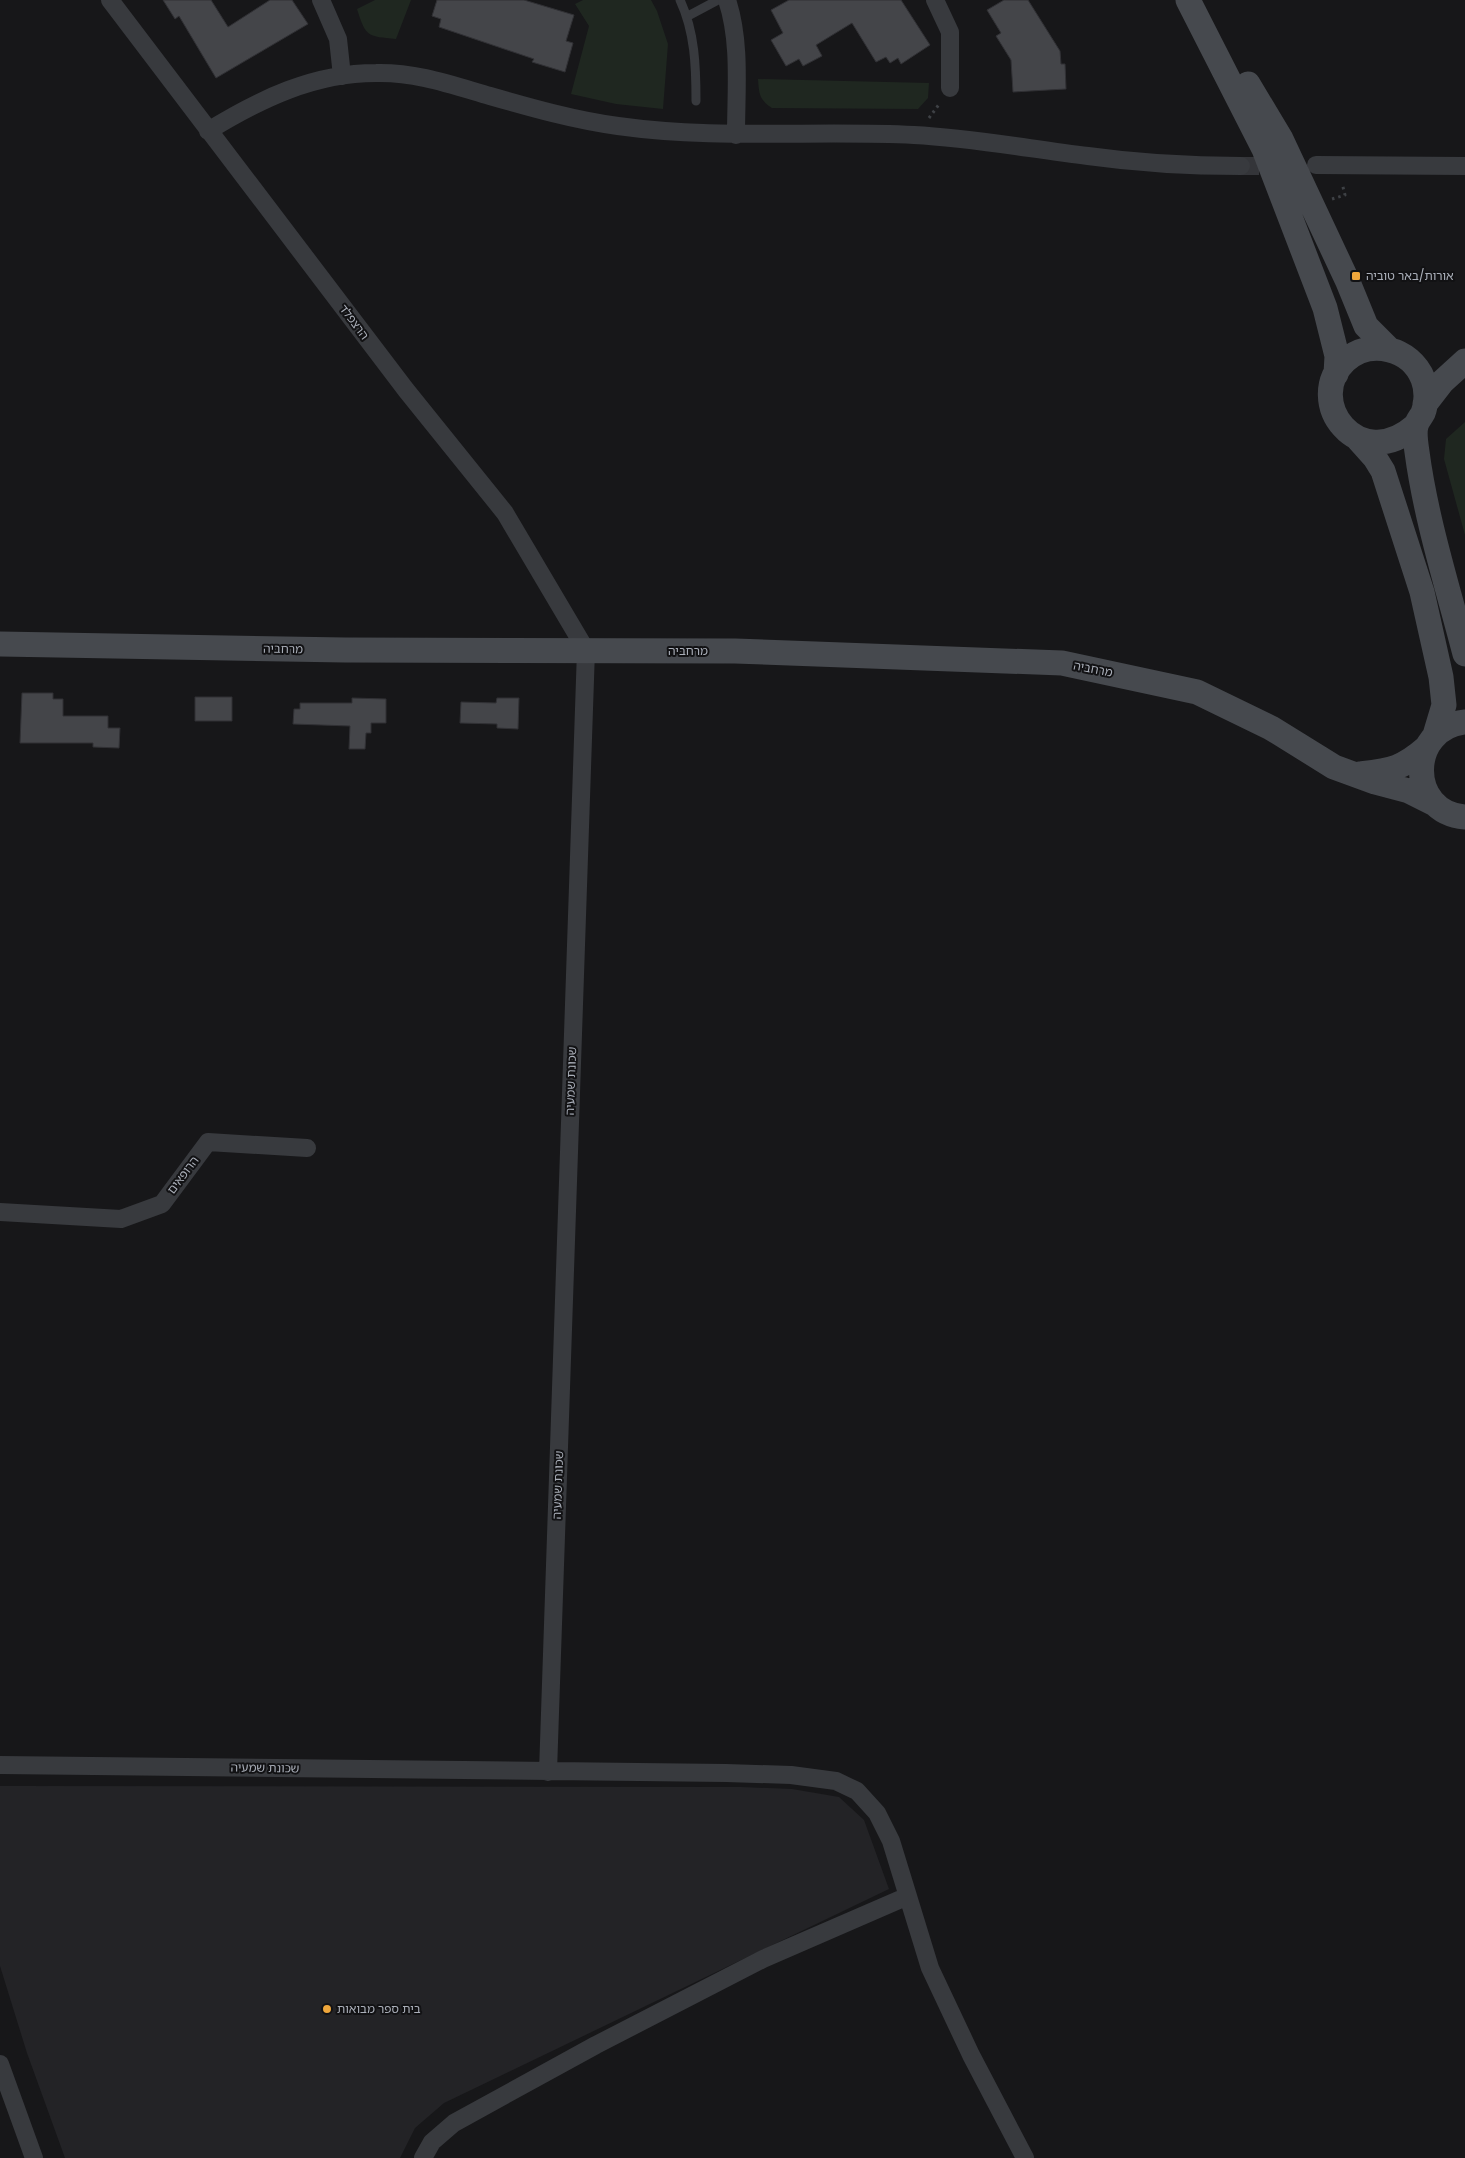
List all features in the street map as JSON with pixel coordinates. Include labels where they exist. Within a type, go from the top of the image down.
[{"type":"main road","points":[[1188,0],[1264,149],[1325,308],[1337,356],[1336,374]]},
{"type":"main road","points":[[1199,0],[1280,139],[1366,326],[1399,355],[1416,366],[1424,380],[1427,396],[1420,415],[1418,458],[1426,500],[1465,654]]},
{"type":"main road","points":[[1465,355],[1429,364],[1373,348],[1358,353],[1345,361],[1336,374],[1331,388],[1331,403],[1336,418],[1345,430],[1358,439],[1375,458],[1383,472],[1422,592],[1441,677],[1444,705],[1421,762],[1421,777],[1426,792],[1449,811],[1465,832]]},
{"type":"main road","points":[[1358,439],[1373,443],[1388,442],[1403,437],[1442,382],[1465,361]]},
{"type":"main road","name":"מרחביה","points":[[0,644],[345,650],[745,651],[1062,663],[1197,692],[1271,728],[1307,751],[1352,775],[1409,791],[1449,811]]},
{"type":"main road","points":[[1352,775],[1396,768],[1409,762],[1448,727],[1465,722]]},
{"type":"street","name":"הרצפלד","points":[[110,0],[406,390],[505,513],[586,650]]},
{"type":"street","points":[[320,0],[338,38],[342,76]]},
{"type":"street","points":[[727,0],[732,14],[734,36],[736,135]]},
{"type":"street","points":[[935,0],[950,32],[950,88]]},
{"type":"street","points":[[208,131],[268,97],[294,87],[342,76],[401,73],[426,77],[565,117],[659,132],[736,135],[917,135],[988,142],[1097,158],[1241,166]]},
{"type":"street","points":[[1316,166],[1465,166]]},
{"type":"street","name":"שכונת שמעיה","points":[[0,1765],[548,1772],[586,650]]},
{"type":"street","name":"הרופאים","points":[[0,1212],[121,1219],[162,1204],[208,1142],[307,1148]]},
{"type":"street","points":[[548,1772],[791,1775],[836,1781],[857,1791],[877,1813],[891,1841],[930,1968],[971,2055],[1025,2158]]},
{"type":"street","points":[[422,2158],[432,2142],[454,2123],[570,2060],[763,1959],[908,1896]]},
{"type":"street","points":[[0,2064],[34,2158]]},
{"type":"lane","points":[[680,0],[688,16],[696,70],[696,101]]},
{"type":"lane","points":[[688,16],[718,0]]},
{"type":"path","points":[[917,135],[950,88]]},
{"type":"path","points":[[1312,205],[1345,195],[1338,166]]},
{"type":"shaded area","points":[[375,0],[411,0],[396,39],[374,36],[369,34],[363,26],[357,9]]},
{"type":"shaded area","points":[[583,0],[651,0],[657,11],[668,44],[663,109],[616,104],[571,94],[589,26],[575,4]]},
{"type":"shaded area","points":[[758,79],[929,83],[928,98],[918,109],[772,108],[760,96]]},
{"type":"shaded area","points":[[1465,422],[1465,535],[1444,459],[1446,439]]},
{"type":"shaded area","name":"בית ספר מבואות","points":[[0,1786],[741,1787],[792,1789],[839,1797],[864,1820],[889,1889],[444,2103],[415,2128],[400,2158],[65,2158],[27,2053],[0,1966]]},
{"type":"building","points":[[163,0],[211,0],[228,27],[270,0],[292,0],[308,24],[216,78],[179,16],[175,19]]},
{"type":"building","points":[[437,0],[524,0],[574,15],[566,41],[573,43],[565,72],[532,62],[534,59],[439,27],[441,19],[432,16]]},
{"type":"building","points":[[789,0],[901,0],[930,45],[901,64],[898,58],[890,63],[886,57],[876,62],[852,23],[816,45],[822,56],[803,66],[799,59],[786,66],[771,40],[783,33],[771,10]]},
{"type":"building","points":[[1004,0],[1028,0],[1060,51],[1061,64],[1065,64],[1066,89],[1013,92],[1011,60],[996,36],[1001,33],[987,10]]},
{"type":"building","points":[[22,693],[53,693],[53,699],[63,699],[63,716],[108,716],[108,728],[120,728],[119,748],[93,747],[93,743],[20,743]]},
{"type":"building","points":[[195,697],[232,697],[232,721],[195,721]]},
{"type":"building","points":[[352,698],[386,699],[386,723],[371,723],[371,733],[366,733],[365,749],[349,749],[350,726],[293,724],[294,709],[300,709],[300,703],[352,703]]},
{"type":"building","points":[[497,698],[519,698],[518,729],[497,728],[497,724],[460,723],[461,702],[496,703]]},
{"type":"tunnel","points":[[1241,166],[1281,166]]},
{"type":"place","name":"אורות/באר טוביה","points":[[1356,276]]},
{"type":"place","name":"בית ספר מבואות","points":[[327,2009]]}]
